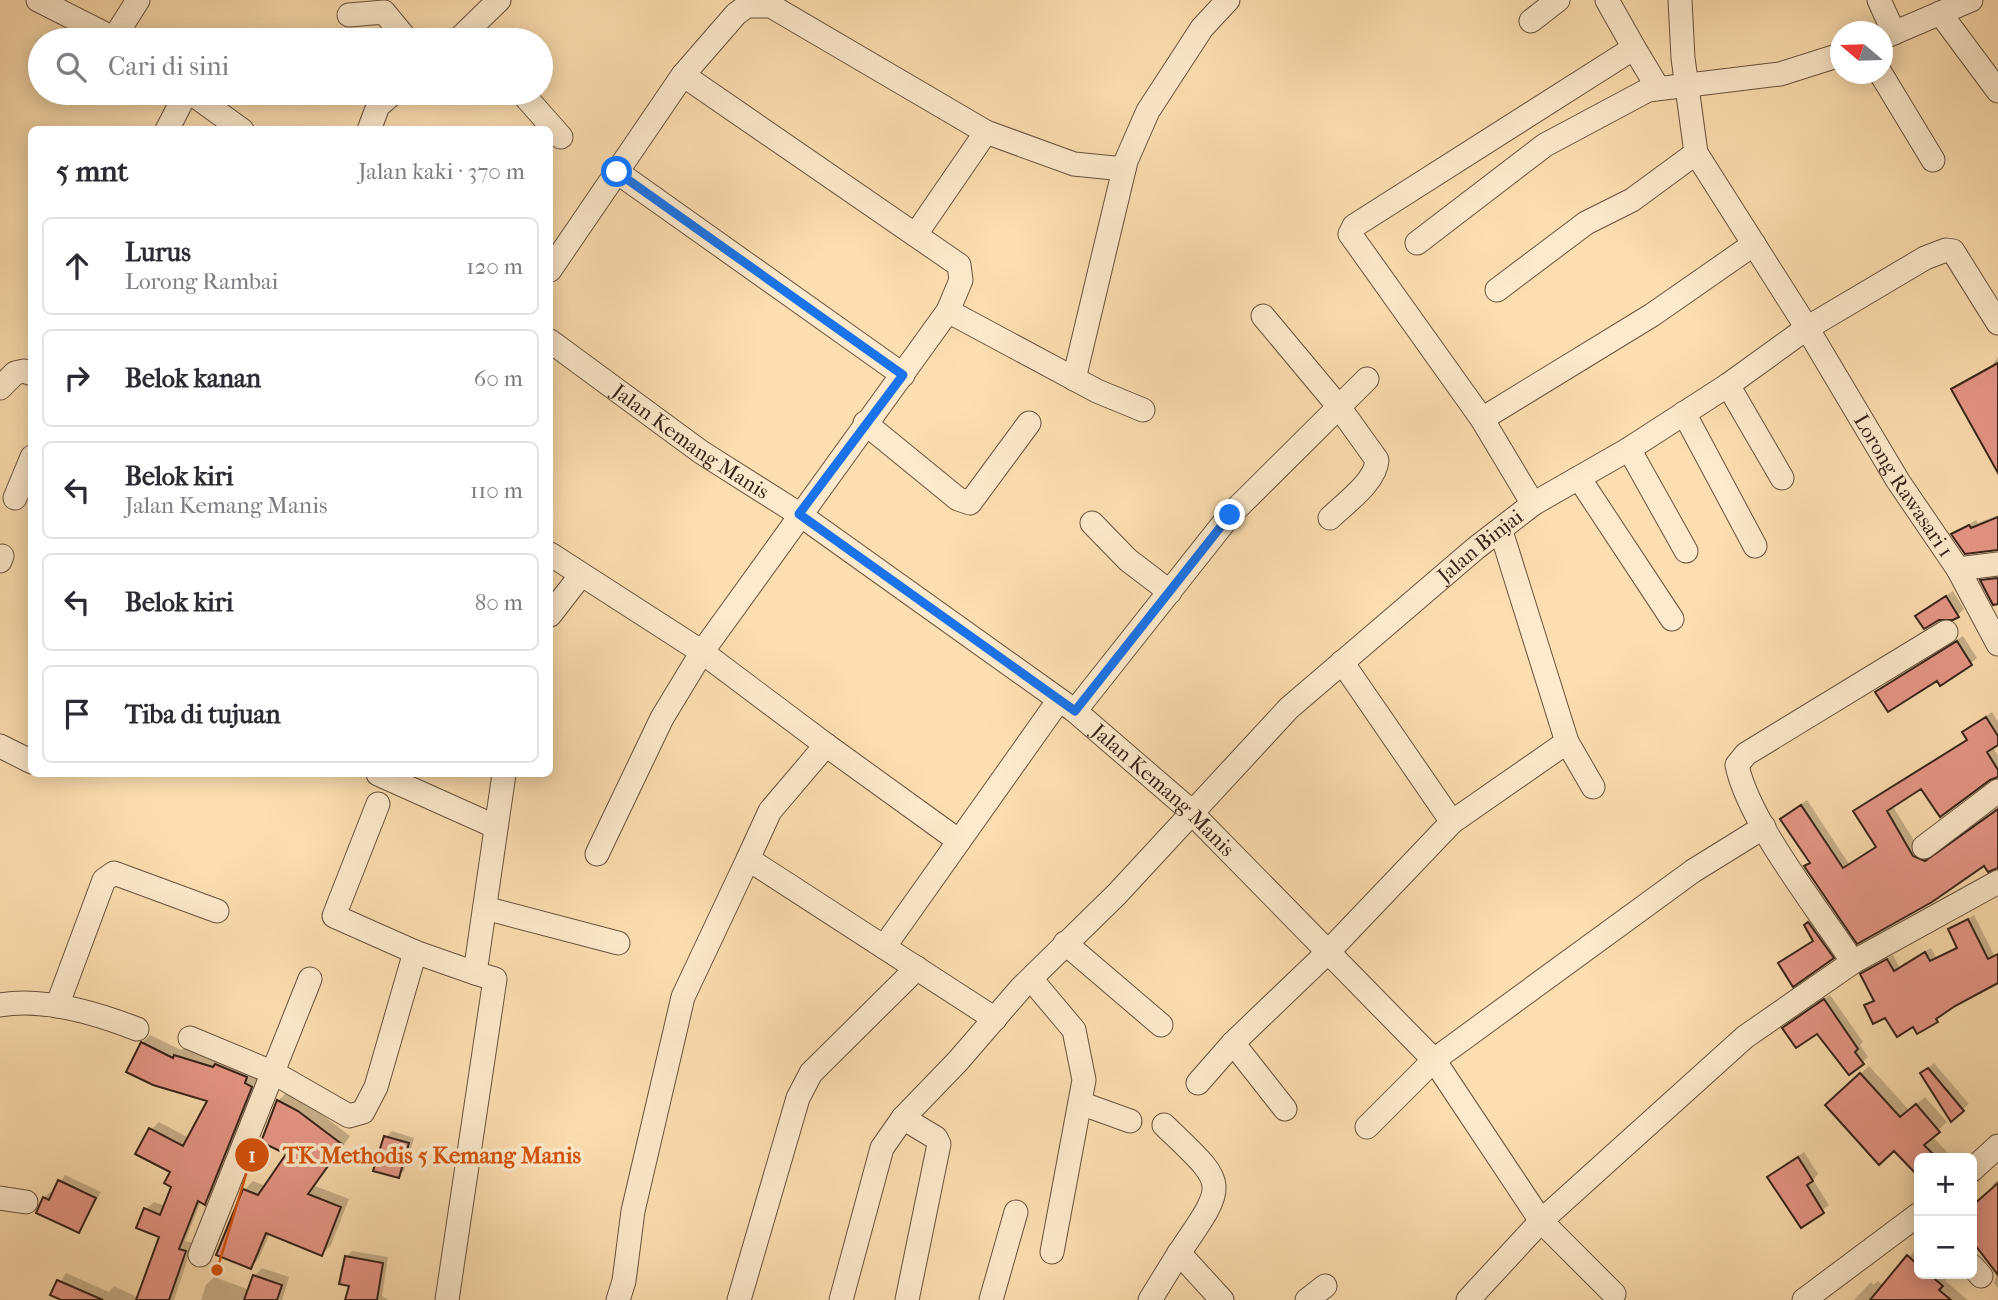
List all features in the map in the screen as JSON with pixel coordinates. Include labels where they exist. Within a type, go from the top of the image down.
[{"type":"street","points":[[38,0],[94,28]]},
{"type":"street","points":[[122,28],[138,0]]},
{"type":"street","points":[[475,28],[499,0]]},
{"type":"street","points":[[1074,379],[1124,169],[1147,111],[1202,28],[1228,0]]},
{"type":"street","points":[[1531,21],[1558,0]]},
{"type":"street","points":[[1607,0],[1658,88]]},
{"type":"street","points":[[1497,290],[1586,223],[1632,200],[1696,153],[1689,86],[1683,58],[1681,0]]},
{"type":"street","points":[[1879,0],[1884,21]]},
{"type":"street","points":[[1893,34],[1971,0]]},
{"type":"street","points":[[553,266],[683,75],[747,6],[771,6],[986,132],[1074,163],[1124,169]]},
{"type":"street","points":[[349,15],[384,12],[397,28]]},
{"type":"street","points":[[1940,13],[1998,91]]},
{"type":"street","points":[[1533,505],[1482,419],[1350,234],[1354,226],[1634,48]]},
{"type":"street","points":[[1417,243],[1545,145],[1595,117],[1658,88],[1780,74],[1813,67],[1830,59]]},
{"type":"street","points":[[597,854],[662,718],[702,652],[799,514],[948,312],[961,280],[959,265],[683,75]]},
{"type":"street","points":[[1887,84],[1933,160]]},
{"type":"street","points":[[169,126],[182,105]]},
{"type":"street","points":[[206,105],[236,126]]},
{"type":"street","points":[[370,126],[379,105]]},
{"type":"street","points":[[533,105],[551,126]]},
{"type":"street","points":[[553,128],[561,137]]},
{"type":"street","points":[[916,234],[986,132]]},
{"type":"street","name":"Lorong Rawasari 1","points":[[1696,153],[1807,328],[1898,481],[1958,569],[1996,641]]},
{"type":"street","points":[[617,172],[903,375]]},
{"type":"street","points":[[1482,419],[1652,315],[1754,244]]},
{"type":"street","name":"Jalan Binjai","points":[[841,1300],[882,1148],[902,1118],[1065,943],[1117,894],[1289,708],[1342,662],[1476,548],[1533,505],[1629,449],[1807,328],[1925,258],[1946,250],[1953,251],[1996,314]]},
{"type":"street","points":[[948,312],[1074,379],[1143,410]]},
{"type":"street","points":[[1263,316],[1339,407],[1374,454],[1376,467],[1363,486],[1330,518]]},
{"type":"street","name":"Jalan Kemang Manis","points":[[553,343],[701,452],[799,514],[1067,706],[1191,812],[1434,1060],[1541,1221],[1614,1294]]},
{"type":"street","points":[[0,388],[15,373],[28,372]]},
{"type":"street","points":[[884,947],[960,841],[1067,706],[1170,592],[1230,515],[1367,379]]},
{"type":"street","points":[[1728,384],[1782,478]]},
{"type":"street","points":[[1684,413],[1755,546]]},
{"type":"street","points":[[865,423],[958,499],[970,503],[1029,423]]},
{"type":"street","points":[[1629,449],[1686,551]]},
{"type":"street","points":[[15,498],[28,467]]},
{"type":"street","points":[[1579,478],[1672,619]]},
{"type":"street","points":[[1092,523],[1128,560],[1170,592]]},
{"type":"street","points":[[1501,531],[1567,742],[1593,787]]},
{"type":"street","points":[[553,556],[702,652],[960,841]]},
{"type":"street","points":[[1958,569],[1998,564]]},
{"type":"street","points":[[553,611],[581,575]]},
{"type":"street","points":[[1853,962],[1764,827],[1741,782],[1737,765],[1746,754],[1946,632]]},
{"type":"street","points":[[1342,662],[1452,822]]},
{"type":"street","points":[[1198,1083],[1233,1043],[1328,952],[1452,822],[1567,742]]},
{"type":"street","points":[[618,1300],[634,1211],[683,998],[770,811],[826,745]]},
{"type":"street","points":[[0,746],[28,760]]},
{"type":"street","points":[[384,777],[494,826]]},
{"type":"street","points":[[475,973],[494,826],[503,777]]},
{"type":"street","points":[[1924,847],[1998,791]]},
{"type":"street","points":[[378,804],[334,916],[415,953],[495,979],[447,1300]]},
{"type":"street","points":[[1367,1126],[1434,1060],[1693,871],[1764,827]]},
{"type":"street","points":[[748,859],[995,1018]]},
{"type":"street","points":[[57,1006],[104,880],[110,874],[114,873],[217,911]]},
{"type":"street","points":[[1468,1300],[1541,1221],[1745,1037],[1853,962],[1998,882]]},
{"type":"street","points":[[485,908],[618,943]]},
{"type":"street","points":[[1065,943],[1161,1025]]},
{"type":"street","points":[[190,1038],[274,1073],[349,1116],[363,1112],[376,1087],[415,953]]},
{"type":"street","points":[[739,1300],[798,1098],[811,1073],[917,968]]},
{"type":"street","points":[[200,1255],[310,979]]},
{"type":"street","points":[[1031,979],[1074,1030],[1084,1080],[1052,1252]]},
{"type":"street","points":[[0,1005],[19,1002],[57,1006],[137,1030]]},
{"type":"street","points":[[1233,1043],[1285,1109]]},
{"type":"street","points":[[1080,1103],[1130,1121]]},
{"type":"street","points":[[902,1118],[936,1138],[939,1144],[907,1300]]},
{"type":"street","points":[[1150,1300],[1211,1206],[1217,1189],[1211,1174],[1164,1125]]},
{"type":"street","points":[[1977,1165],[1998,1146]]},
{"type":"street","points":[[0,1198],[26,1202]]},
{"type":"street","points":[[992,1300],[1016,1212]]},
{"type":"street","points":[[1809,1298],[1916,1216]]},
{"type":"street","points":[[1179,1253],[1222,1300]]},
{"type":"building","points":[[1998,363],[1998,473],[1951,389]]},
{"type":"building","points":[[1998,517],[1998,550],[1965,554],[1951,534],[1969,525],[1971,528]]},
{"type":"building","points":[[1998,578],[1998,604],[1993,605],[1980,580]]},
{"type":"building","points":[[1946,596],[1959,617],[1939,620],[1924,629],[1915,616]]},
{"type":"building","points":[[1957,641],[1972,665],[1940,686],[1937,681],[1888,712],[1875,692]]},
{"type":"building","points":[[1986,717],[1998,736],[1998,745],[1987,752],[1998,770],[1998,777],[1940,817],[1921,789],[1887,811],[1913,856],[1925,861],[1998,809],[1998,868],[1988,872],[1984,866],[1932,902],[1857,944],[1804,866],[1810,863],[1780,819],[1801,805],[1843,868],[1876,847],[1853,811],[1967,740],[1962,732]]},
{"type":"building","points":[[1968,919],[1988,959],[1998,954],[1998,983],[1955,1006],[1936,1019],[1938,1022],[1917,1034],[1913,1027],[1897,1037],[1885,1018],[1873,1024],[1864,1005],[1874,1001],[1860,974],[1887,959],[1894,971],[1925,952],[1930,961],[1957,948],[1948,929]]},
{"type":"building","points":[[1808,922],[1834,958],[1793,987],[1778,963],[1813,941],[1804,925]]},
{"type":"building","points":[[1824,999],[1858,1049],[1855,1052],[1864,1064],[1849,1075],[1817,1034],[1796,1048],[1782,1028]]},
{"type":"building","points":[[141,1042],[173,1058],[174,1055],[213,1067],[215,1064],[247,1077],[245,1083],[252,1087],[205,1205],[198,1201],[179,1249],[186,1251],[169,1300],[136,1300],[159,1237],[136,1228],[144,1208],[160,1215],[171,1187],[164,1183],[170,1172],[135,1154],[149,1128],[183,1146],[207,1101],[153,1085],[126,1072]]},
{"type":"building","points":[[1928,1068],[1964,1111],[1951,1122],[1920,1073]]},
{"type":"building","points":[[1860,1073],[1900,1117],[1916,1104],[1940,1132],[1924,1145],[1932,1153],[1914,1153],[1914,1172],[1894,1151],[1879,1165],[1825,1105]]},
{"type":"building","points":[[277,1100],[298,1111],[343,1145],[308,1194],[341,1207],[322,1256],[266,1233],[251,1269],[216,1255],[243,1189],[258,1195],[286,1154],[261,1142]]},
{"type":"building","points":[[384,1136],[409,1143],[399,1178],[373,1171]]},
{"type":"building","points":[[1798,1157],[1813,1181],[1807,1185],[1824,1213],[1801,1228],[1767,1177]]},
{"type":"building","points":[[58,1180],[96,1198],[79,1233],[36,1213],[43,1197],[49,1200]]},
{"type":"building","points":[[1998,1183],[1998,1275],[1977,1248],[1977,1202]]},
{"type":"building","points":[[1907,1255],[1914,1261],[1914,1279],[1935,1279],[1943,1286],[1939,1290],[1951,1300],[1870,1300]]},
{"type":"building","points":[[345,1256],[383,1263],[377,1300],[345,1300],[349,1286],[339,1284]]},
{"type":"building","points":[[253,1275],[282,1285],[277,1300],[244,1300]]},
{"type":"building","points":[[57,1280],[103,1300],[61,1300],[50,1295]]},
{"type":"place","name":"TK Methodis 5 Kemang Manis","points":[[217,1270]]},
{"type":"route","points":[[617,172],[903,375],[799,514],[1075,711],[1230,515]]}]
